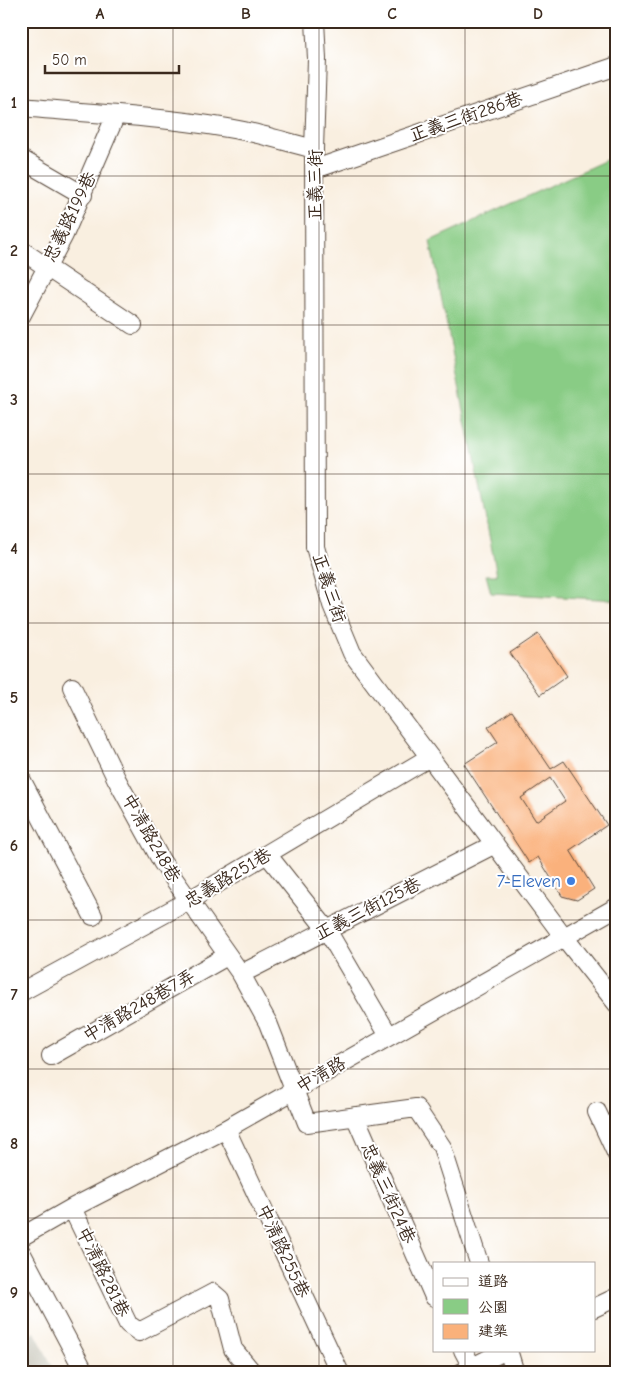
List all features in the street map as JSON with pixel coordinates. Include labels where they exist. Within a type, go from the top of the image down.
[{"type":"street","name":"正義三街","points":[[315,21],[317,59],[314,149],[315,547],[332,605],[352,653],[564,937],[617,1004]]},
{"type":"street","name":"正義三街286巷","points":[[315,169],[617,66]]},
{"type":"street","points":[[21,106],[115,116],[135,116],[245,131],[314,149]]},
{"type":"street","name":"忠義路199巷","points":[[21,316],[83,195],[115,116]]},
{"type":"street","points":[[21,159],[83,195]]},
{"type":"street","points":[[21,250],[133,325]]},
{"type":"street","name":"中清路248巷","points":[[72,687],[117,780],[162,862],[188,902],[240,974],[268,1023],[296,1089],[307,1123],[355,1116]]},
{"type":"street","name":"忠義路251巷","points":[[21,992],[188,902],[430,757]]},
{"type":"street","points":[[21,779],[26,799],[93,916]]},
{"type":"street","name":"正義三街125巷","points":[[240,974],[495,844]]},
{"type":"street","points":[[267,854],[327,930],[389,1036]]},
{"type":"street","name":"中清路","points":[[21,1237],[72,1208],[226,1129],[617,907]]},
{"type":"street","name":"中清路248巷7弄","points":[[52,1056],[227,956]]},
{"type":"street","points":[[355,1116],[416,1108],[442,1147],[479,1262]]},
{"type":"street","points":[[597,1112],[617,1155]]},
{"type":"street","name":"忠義三街24巷","points":[[355,1116],[433,1295]]},
{"type":"street","name":"中清路255巷","points":[[226,1129],[340,1373]]},
{"type":"street","name":"中清路281巷","points":[[72,1208],[128,1324],[140,1332],[213,1293],[220,1299],[233,1349],[253,1373]]},
{"type":"street","points":[[21,1252],[85,1373]]},
{"type":"street","points":[[596,1307],[617,1297]]},
{"type":"street","points":[[463,1352],[467,1370],[503,1352]]},
{"type":"street","points":[[508,1352],[515,1373]]},
{"type":"shaded area","points":[[35,1332],[56,1373],[21,1373],[21,1340]]},
{"type":"green space","points":[[617,155],[617,600],[491,593],[486,575],[497,575],[430,241]]},
{"type":"building","points":[[538,634],[567,676],[540,695],[510,653]]},
{"type":"building","points":[[512,711],[551,769],[564,761],[607,825],[570,850],[594,889],[577,900],[562,896],[538,857],[529,863],[464,764],[498,742],[488,727]],"holes":[[[550,778],[565,801],[536,821],[521,798]]]},
{"type":"place","name":"7-Eleven","points":[[571,881]]}]
